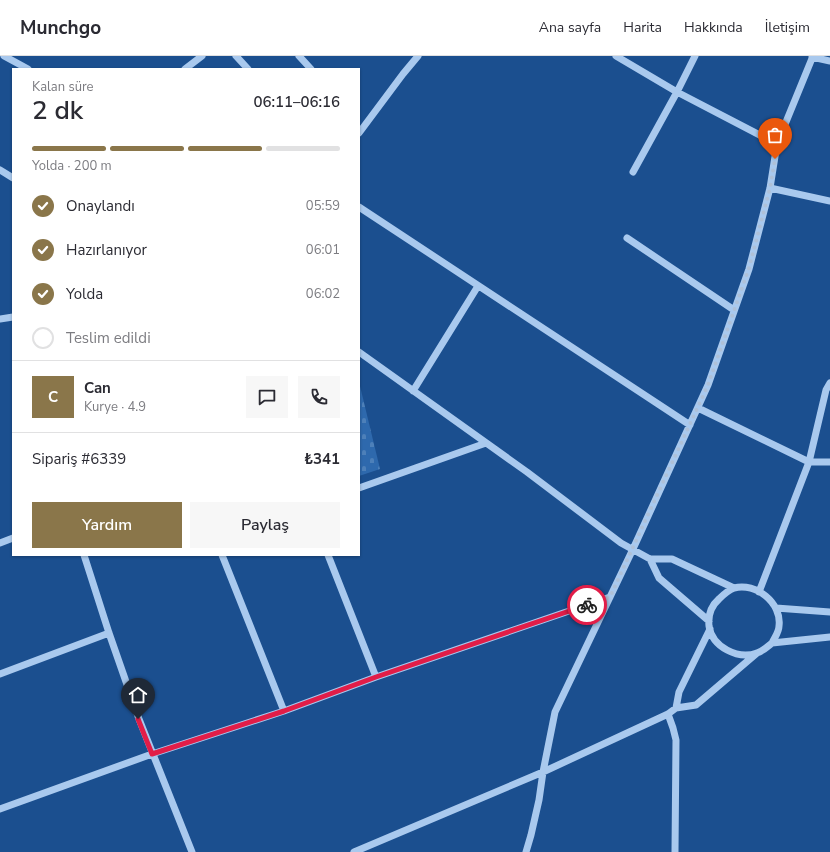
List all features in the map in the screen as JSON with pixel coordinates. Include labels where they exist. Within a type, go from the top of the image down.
[{"type":"street","points":[[4,56],[26,68]]},
{"type":"street","points":[[186,68],[202,56]]},
{"type":"street","points":[[236,56],[247,68]]},
{"type":"street","points":[[299,56],[310,68]]},
{"type":"street","points":[[361,124],[418,56]]},
{"type":"street","points":[[616,56],[677,92],[777,144]]},
{"type":"street","points":[[633,172],[695,56]]},
{"type":"street","points":[[526,852],[539,800],[555,712],[633,549],[708,385],[749,268],[770,188],[777,144],[812,56],[830,61]]},
{"type":"street","points":[[0,170],[12,177]]},
{"type":"street","points":[[770,188],[830,201]]},
{"type":"street","points":[[360,208],[690,425]]},
{"type":"street","points":[[627,238],[734,310]]},
{"type":"street","points":[[414,392],[478,286]]},
{"type":"street","points":[[0,319],[12,317]]},
{"type":"street","points":[[354,852],[543,772],[668,714],[676,708],[696,705],[757,653],[772,643],[777,635],[779,626],[779,616],[776,608],[763,594],[745,588],[734,588],[672,559],[650,559],[621,543],[527,472],[360,353]]},
{"type":"street","points":[[759,592],[809,462],[826,390],[830,383]]},
{"type":"street","points":[[698,408],[809,462],[830,462]]},
{"type":"street","points":[[360,488],[486,443]]},
{"type":"street","points":[[0,542],[12,538]]},
{"type":"street","points":[[84,556],[138,719],[192,852]]},
{"type":"street","points":[[222,556],[284,711]]},
{"type":"street","points":[[328,556],[376,677]]},
{"type":"street","points":[[650,559],[658,578],[709,621]]},
{"type":"street","points":[[734,588],[717,600],[711,610],[709,621],[710,629],[714,638],[727,650],[735,654],[748,655],[757,653]]},
{"type":"street","points":[[0,809],[152,754],[284,711],[376,677],[610,597]]},
{"type":"street","points":[[776,608],[830,612]]},
{"type":"street","points":[[676,708],[679,692],[710,629]]},
{"type":"street","points":[[0,674],[109,633]]},
{"type":"street","points":[[772,643],[830,636]]},
{"type":"street","points":[[668,714],[676,740],[675,852]]},
{"type":"green space","points":[[360,386],[380,469],[360,476]]},
{"type":"way so far","points":[[587,605],[610,597],[708,385],[749,268],[770,188],[775,159]]},
{"type":"route","points":[[138,719],[152,754],[284,711],[376,677],[587,605]]}]
